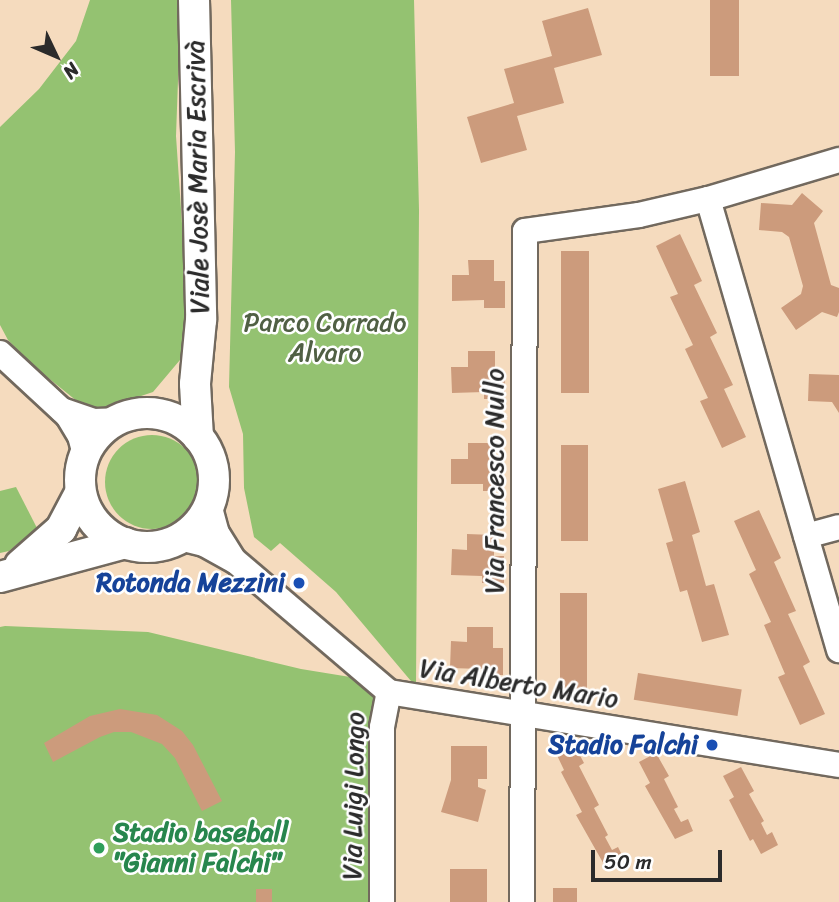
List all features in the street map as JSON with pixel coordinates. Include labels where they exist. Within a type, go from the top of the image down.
[{"type":"main road","name":"Viale Josè Maria Escrivà","points":[[194,0],[201,320],[195,406],[198,437]]},
{"type":"main road","name":"Viale Josè Maria Escrivà","points":[[154,413],[178,390],[198,354]]},
{"type":"main road","points":[[154,413],[178,421],[198,437],[213,469],[209,504],[192,529],[180,538],[153,547],[125,543],[1,576],[46,544],[61,529],[80,493],[85,456],[98,435],[117,420],[135,414],[154,413]]},
{"type":"main road","points":[[80,493],[97,525],[125,543]]},
{"type":"street","points":[[839,160],[708,199],[839,650]]},
{"type":"street","name":"Via Francesco Nullo","points":[[522,902],[526,231],[708,199]]},
{"type":"street","points":[[0,353],[75,426],[85,456]]},
{"type":"street","points":[[61,410],[94,421],[117,420]]},
{"type":"street","name":"Via Alberto Mario","points":[[209,504],[217,533],[235,561]]},
{"type":"street","points":[[806,536],[839,527]]},
{"type":"street","name":"Via Alberto Mario","points":[[180,538],[204,544],[235,561],[389,692],[839,765]]},
{"type":"street","name":"Via Luigi Longo","points":[[382,902],[382,727],[389,692]]},
{"type":"green space","points":[[90,0],[177,0],[179,53],[176,136],[189,326],[185,354],[153,392],[102,409],[83,406],[31,364],[8,340],[0,325],[0,127],[39,89],[76,41]]},
{"type":"green space","name":"Parco Corrado Alvaro","points":[[231,0],[414,0],[419,210],[416,687],[336,592],[280,543],[271,551],[254,537],[244,488],[243,434],[229,387],[235,152]]},
{"type":"green space","points":[[143,435],[161,435],[186,448],[196,464],[199,482],[196,500],[186,516],[161,529],[143,529],[118,516],[105,491],[105,473],[118,448]]},
{"type":"green space","points":[[16,487],[37,528],[9,551],[0,553],[0,491]]},
{"type":"green space","points":[[0,627],[148,632],[301,669],[387,683],[386,902],[0,902]]},
{"type":"building","points":[[710,0],[739,0],[739,76],[710,76]]},
{"type":"building","points":[[588,8],[602,55],[554,68],[564,103],[517,116],[527,150],[481,163],[467,117],[514,103],[504,69],[552,56],[542,21]]},
{"type":"building","points":[[802,193],[823,211],[814,223],[831,285],[839,288],[839,312],[837,317],[822,312],[796,330],[781,308],[801,294],[803,286],[789,237],[782,232],[759,230],[761,203],[792,205]]},
{"type":"building","points":[[680,234],[702,281],[694,285],[717,333],[710,337],[733,385],[724,389],[746,437],[722,448],[700,401],[708,398],[685,349],[693,345],[670,297],[678,294],[656,246]]},
{"type":"building","points":[[561,251],[589,251],[589,393],[561,393]]},
{"type":"building","points":[[468,260],[494,260],[494,281],[505,281],[505,308],[484,308],[484,300],[452,301],[452,275],[469,275]]},
{"type":"building","points":[[468,351],[495,351],[495,373],[505,373],[505,399],[484,399],[484,392],[452,393],[451,367],[468,367]]},
{"type":"building","points":[[809,374],[839,375],[839,413],[832,402],[808,401]]},
{"type":"building","points":[[468,443],[494,443],[494,464],[504,464],[504,491],[483,491],[483,484],[451,484],[451,459],[468,459]]},
{"type":"building","points":[[561,445],[588,445],[588,541],[561,541]]},
{"type":"building","points":[[685,481],[700,532],[692,535],[706,586],[714,584],[729,635],[702,642],[687,590],[680,592],[666,543],[673,541],[658,489]]},
{"type":"building","points":[[759,510],[781,558],[774,562],[796,611],[788,614],[810,662],[803,666],[825,714],[800,725],[778,677],[785,674],[764,625],[771,622],[749,574],[756,570],[734,521]]},
{"type":"building","points":[[467,534],[494,535],[494,556],[504,556],[504,583],[482,583],[482,576],[451,575],[452,549],[467,550]]},
{"type":"building","points":[[560,593],[587,593],[587,689],[560,689]]},
{"type":"building","points":[[467,627],[493,627],[493,648],[503,648],[503,675],[482,675],[482,669],[450,668],[451,641],[467,642]]},
{"type":"building","points":[[638,673],[742,689],[737,716],[634,700]]},
{"type":"building","points":[[120,709],[157,715],[182,731],[193,745],[222,801],[202,811],[175,758],[162,744],[131,732],[114,732],[100,737],[53,762],[44,743],[90,716]]},
{"type":"building","points":[[572,740],[584,763],[579,766],[599,805],[594,808],[608,835],[605,837],[612,850],[618,847],[624,859],[606,868],[576,815],[582,812],[561,772],[564,770],[554,749]]},
{"type":"building","points":[[451,746],[487,746],[487,779],[478,779],[478,787],[486,790],[478,822],[441,812],[451,780]]},
{"type":"building","points":[[656,753],[669,776],[664,779],[678,807],[674,809],[681,822],[688,819],[693,831],[675,839],[645,786],[650,783],[639,762]]},
{"type":"building","points":[[741,767],[754,791],[749,794],[764,821],[761,823],[767,835],[772,832],[778,845],[761,854],[753,839],[750,841],[729,800],[734,797],[723,776]]},
{"type":"building","points":[[450,869],[487,869],[487,902],[450,902]]},
{"type":"building","points":[[553,888],[577,888],[577,902],[553,902]]},
{"type":"building","points":[[256,889],[272,889],[272,902],[256,902]]},
{"type":"place","name":"Rotonda Mezzini","points":[[299,583]]},
{"type":"place","name":"Stadio Falchi","points":[[712,745]]},
{"type":"place","name":"Stadio baseball \"Gianni Falchi\"","points":[[99,848]]}]
